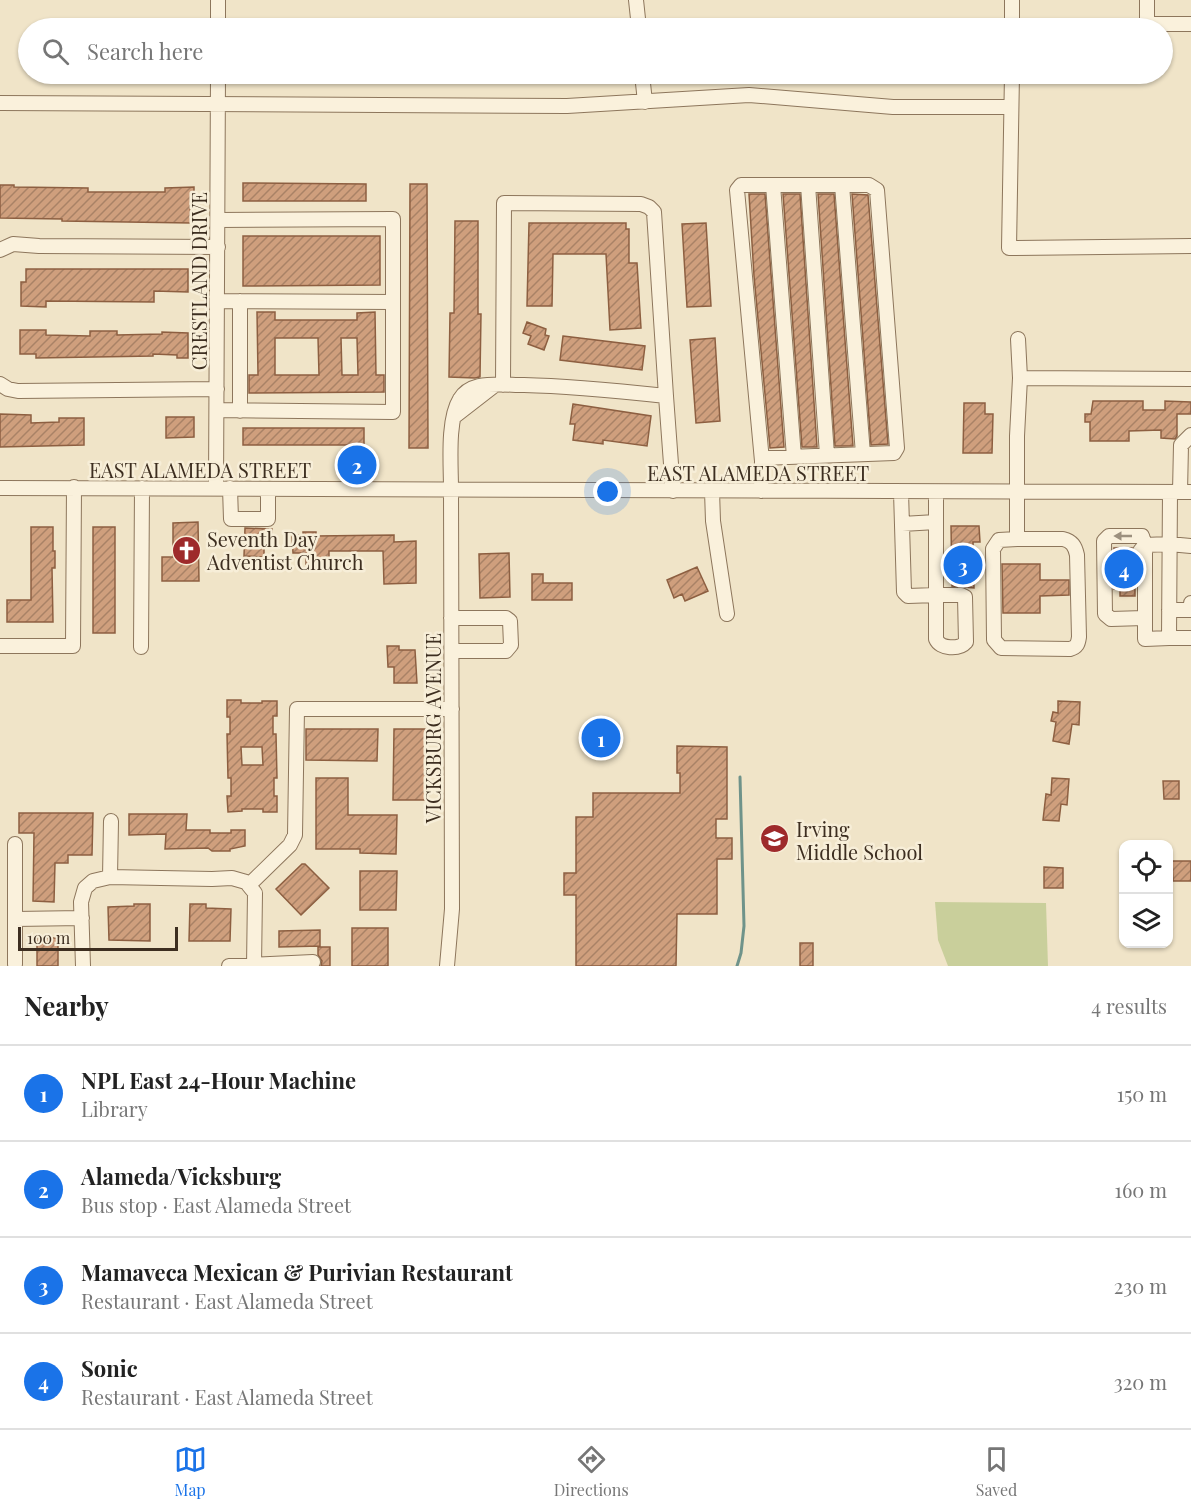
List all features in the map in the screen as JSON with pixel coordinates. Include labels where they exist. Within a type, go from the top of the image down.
[{"type":"street","points":[[218,0],[218,18]]},
{"type":"street","points":[[636,0],[638,18]]},
{"type":"street","points":[[1012,0],[1012,18]]},
{"type":"street","points":[[1147,0],[1147,18]]},
{"type":"street","points":[[1173,24],[1191,24]]},
{"type":"street","name":"CRESTLAND DRIVE","points":[[218,84],[217,410],[223,488],[231,519],[268,519],[268,489]]},
{"type":"street","points":[[643,84],[645,102]]},
{"type":"street","points":[[1012,84],[1009,248],[1191,246]]},
{"type":"street","points":[[0,103],[567,106],[749,95],[893,107],[1011,106]]},
{"type":"street","points":[[761,491],[762,458],[738,190],[741,185],[869,185],[877,190],[897,448],[894,453],[762,458]]},
{"type":"street","points":[[773,185],[794,457]]},
{"type":"street","points":[[807,185],[827,455]]},
{"type":"street","points":[[842,185],[863,454]]},
{"type":"street","points":[[666,396],[567,387],[499,385],[504,203],[641,204],[654,212],[673,491]]},
{"type":"street","points":[[217,410],[393,412],[393,219],[218,220]]},
{"type":"street","points":[[0,250],[13,244],[218,248]]},
{"type":"street","points":[[218,302],[393,302]]},
{"type":"street","points":[[240,302],[240,411]]},
{"type":"street","points":[[1017,539],[1017,436],[1020,378],[1018,339]]},
{"type":"street","points":[[1020,378],[1191,379]]},
{"type":"street","name":"VICKSBURG AVENUE","points":[[447,966],[452,909],[451,489],[455,416],[462,396],[470,389],[499,385]]},
{"type":"street","points":[[6,387],[217,389]]},
{"type":"street","points":[[1169,638],[1169,544],[1180,492],[1181,445],[1191,435]]},
{"type":"street","name":"EAST ALAMEDA STREET","points":[[0,488],[1180,492]]},
{"type":"street","points":[[0,646],[73,646],[74,488]]},
{"type":"street","points":[[141,648],[142,488]]},
{"type":"street","points":[[711,491],[713,521],[727,614]]},
{"type":"street","points":[[902,492],[904,592],[908,596],[936,596],[936,492]]},
{"type":"street","points":[[902,524],[936,522]]},
{"type":"street","points":[[1142,618],[1111,619],[1105,614],[1104,541],[1108,536],[1142,536],[1145,545],[1142,618],[1145,639],[1191,638]]},
{"type":"street","points":[[1017,539],[1063,539],[1070,541],[1074,546],[1077,555],[1079,638],[1075,647],[1070,649],[1001,648],[995,644],[993,549],[999,540],[1017,539]]},
{"type":"street","points":[[1145,545],[1191,546]]},
{"type":"street","points":[[1169,610],[1191,610],[1191,603]]},
{"type":"street","points":[[451,618],[506,618],[510,621],[511,645],[506,651],[452,651]]},
{"type":"street","points":[[250,884],[290,845],[295,836],[297,709],[452,709]]},
{"type":"street","points":[[110,878],[111,821]]},
{"type":"street","points":[[15,844],[15,964]]},
{"type":"street","points":[[82,966],[81,902],[86,888],[93,881],[110,878],[232,878],[250,884],[255,893],[254,966]]},
{"type":"street","points":[[15,919],[82,918]]},
{"type":"street","points":[[229,966],[313,962]]},
{"type":"green space","points":[[935,902],[1046,903],[1048,966],[948,966],[938,940]]},
{"type":"building","points":[[243,183],[366,184],[366,201],[243,201]]},
{"type":"building","points":[[410,184],[427,184],[428,448],[409,448]]},
{"type":"building","points":[[0,185],[88,188],[88,192],[165,192],[165,188],[194,187],[194,206],[190,206],[191,223],[0,218]]},
{"type":"building","points":[[749,194],[765,194],[784,447],[770,448]]},
{"type":"building","points":[[783,194],[800,194],[817,447],[802,447]]},
{"type":"building","points":[[818,194],[834,194],[853,446],[835,446]]},
{"type":"building","points":[[852,194],[868,195],[888,444],[871,445]]},
{"type":"building","points":[[455,221],[478,221],[478,314],[481,314],[480,377],[475,378],[449,377],[450,313],[454,313]]},
{"type":"building","points":[[529,223],[626,223],[626,229],[629,229],[629,263],[637,263],[641,328],[610,330],[606,254],[553,254],[552,306],[527,306]]},
{"type":"building","points":[[706,223],[711,306],[687,307],[682,224]]},
{"type":"building","points":[[243,236],[380,236],[380,285],[243,286]]},
{"type":"building","points":[[26,269],[188,269],[188,292],[154,291],[154,302],[46,301],[46,307],[21,306],[21,282],[26,282]]},
{"type":"building","points":[[257,312],[275,312],[275,320],[357,320],[357,313],[375,312],[376,375],[384,375],[384,392],[249,393],[249,375],[258,375]],"holes":[[[275,338],[318,338],[319,375],[275,375]],[[341,338],[357,338],[358,375],[342,375]]]},
{"type":"building","points":[[527,322],[546,329],[545,335],[549,336],[544,350],[528,344],[531,336],[523,333]]},
{"type":"building","points":[[20,330],[46,330],[46,335],[90,336],[90,331],[117,331],[117,335],[188,333],[188,358],[153,354],[153,356],[36,358],[36,354],[20,354]]},
{"type":"building","points":[[563,336],[645,346],[642,370],[560,360]]},
{"type":"building","points":[[715,338],[720,421],[696,423],[690,340]]},
{"type":"building","points":[[1093,401],[1143,401],[1143,410],[1165,410],[1165,401],[1191,402],[1191,414],[1177,414],[1175,439],[1161,438],[1161,430],[1129,431],[1129,441],[1090,441],[1090,422],[1085,422],[1085,414],[1091,414]]},
{"type":"building","points":[[964,403],[985,403],[985,414],[993,414],[992,453],[963,453]]},
{"type":"building","points":[[573,404],[651,416],[647,446],[603,440],[603,444],[573,440],[575,424],[570,424]]},
{"type":"building","points":[[0,414],[31,415],[31,423],[59,422],[59,418],[84,418],[84,445],[0,447]]},
{"type":"building","points":[[166,417],[194,417],[194,437],[166,438]]},
{"type":"building","points":[[243,428],[364,428],[364,445],[243,445]]},
{"type":"building","points":[[198,522],[199,581],[162,581],[162,557],[173,557],[173,523]]},
{"type":"building","points":[[951,526],[979,526],[980,542],[973,542],[974,588],[952,586]]},
{"type":"building","points":[[31,527],[53,527],[55,568],[52,568],[53,622],[7,622],[7,600],[31,600]]},
{"type":"building","points":[[93,527],[115,527],[115,633],[93,633]]},
{"type":"building","points":[[245,528],[272,529],[271,542],[264,542],[264,557],[244,556]]},
{"type":"building","points":[[303,532],[316,532],[316,536],[394,535],[394,542],[416,541],[416,583],[384,584],[383,551],[329,551],[329,564],[306,564],[306,553],[293,553],[292,536],[303,535]]},
{"type":"building","points":[[1114,548],[1132,548],[1131,554],[1135,558],[1135,596],[1120,596],[1120,589],[1114,589]]},
{"type":"building","points":[[509,553],[510,597],[480,598],[479,554]]},
{"type":"building","points":[[1002,564],[1040,564],[1040,580],[1069,580],[1069,595],[1040,596],[1040,613],[1003,613]]},
{"type":"building","points":[[697,567],[708,591],[685,601],[682,594],[674,598],[667,580]]},
{"type":"building","points":[[532,574],[543,574],[543,583],[572,583],[572,600],[532,600]]},
{"type":"building","points":[[387,646],[399,646],[399,650],[415,650],[417,683],[394,683],[394,667],[388,667]]},
{"type":"building","points":[[227,700],[241,700],[241,703],[277,701],[277,716],[273,716],[273,734],[276,734],[277,778],[274,778],[274,796],[277,796],[277,812],[242,809],[242,811],[228,812],[227,796],[231,796],[231,778],[228,778],[227,734],[230,734],[230,717],[227,717]],"holes":[[[241,747],[262,747],[263,765],[242,765]]]},
{"type":"building","points":[[1058,701],[1080,702],[1079,725],[1072,724],[1069,744],[1053,741],[1056,722],[1051,721],[1053,712],[1058,713]]},
{"type":"building","points":[[306,729],[378,729],[377,761],[306,760]]},
{"type":"building","points":[[394,729],[425,729],[425,800],[393,800]]},
{"type":"building","points":[[677,746],[727,747],[727,819],[716,819],[716,838],[732,838],[732,859],[717,859],[717,914],[677,914],[676,966],[576,966],[576,895],[564,895],[564,873],[576,873],[576,817],[593,817],[593,793],[680,793]]},
{"type":"building","points":[[316,778],[348,778],[348,815],[397,815],[396,854],[360,853],[360,849],[316,849]]},
{"type":"building","points":[[1052,778],[1069,779],[1067,805],[1061,804],[1059,821],[1043,820],[1046,794],[1051,795]]},
{"type":"building","points":[[1163,781],[1179,781],[1179,799],[1164,799]]},
{"type":"building","points":[[19,813],[93,813],[92,855],[68,855],[68,863],[55,863],[54,902],[33,901],[34,833],[19,833]]},
{"type":"building","points":[[129,814],[187,814],[186,830],[231,833],[231,830],[245,830],[245,846],[230,849],[230,851],[212,851],[208,848],[165,849],[166,834],[129,835]]},
{"type":"building","points":[[1173,861],[1191,861],[1191,881],[1173,881]]},
{"type":"building","points":[[302,864],[305,864],[329,888],[301,915],[276,889]]},
{"type":"building","points":[[1044,867],[1063,868],[1063,888],[1044,888]]},
{"type":"building","points":[[360,871],[397,871],[396,910],[360,910]]},
{"type":"building","points":[[134,904],[150,904],[150,941],[109,940],[108,907],[134,906]]},
{"type":"building","points":[[190,904],[206,904],[206,908],[231,909],[230,941],[189,941]]},
{"type":"building","points":[[352,928],[388,928],[388,966],[352,966]]},
{"type":"building","points":[[320,930],[320,946],[279,947],[279,931]]},
{"type":"building","points":[[37,938],[58,938],[58,966],[37,966]]},
{"type":"building","points":[[800,943],[813,943],[813,966],[800,966]]},
{"type":"building","points":[[318,947],[330,947],[330,966],[321,966]]},
{"type":"waterway","points":[[737,966],[744,926],[740,777]]},
{"type":"place","name":"Alameda/Vicksburg","points":[[357,465]]},
{"type":"place","name":"Seventh Day Adventist Church","points":[[186,550]]},
{"type":"place","name":"Mamaveca Mexican & Purivian Restaurant","points":[[963,565]]},
{"type":"place","name":"Sonic","points":[[1124,569]]},
{"type":"place","name":"NPL East 24-Hour Machine","points":[[601,738]]},
{"type":"place","name":"Irving Middle School","points":[[775,839]]}]
